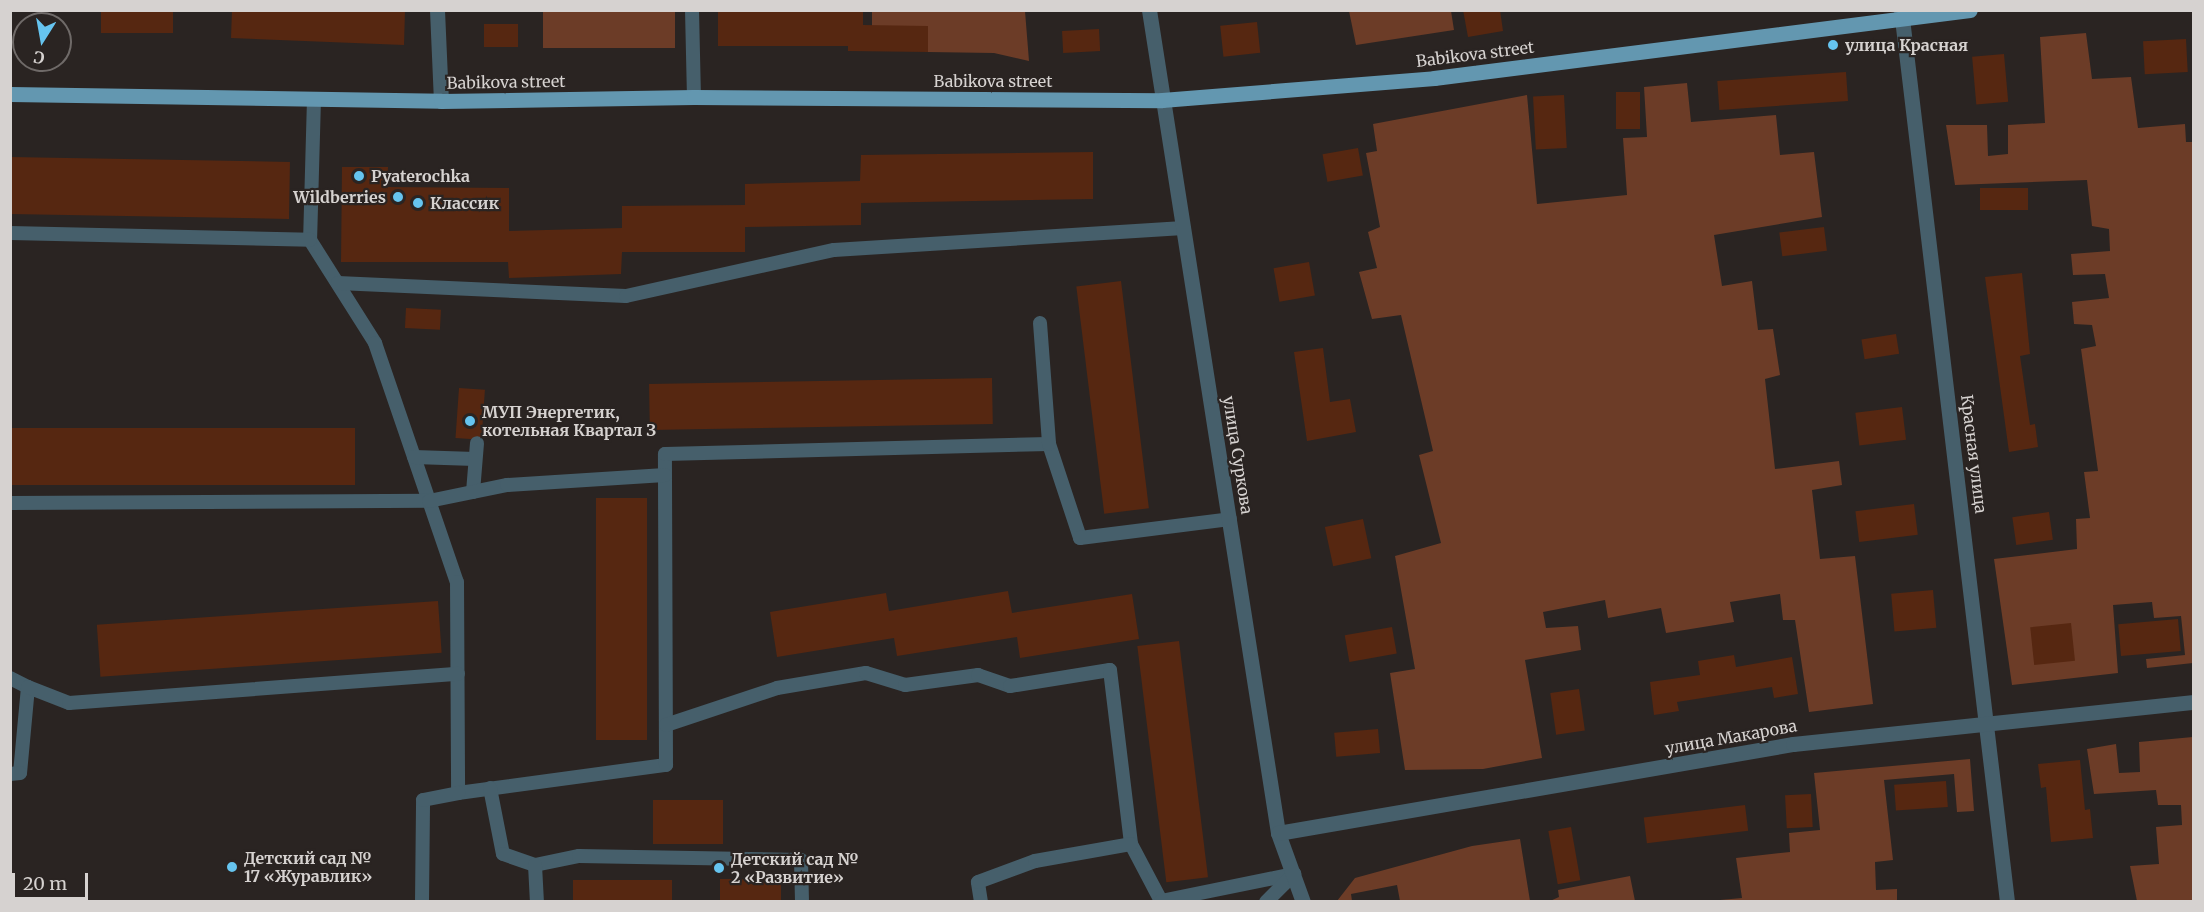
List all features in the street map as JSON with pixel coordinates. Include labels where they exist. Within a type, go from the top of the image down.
[{"type":"main road","name":"Babikova street","points":[[10,94],[441,101],[694,97],[1162,100],[1434,78],[1902,15],[1970,10]]},
{"type":"street","points":[[437,10],[441,101]]},
{"type":"street","name":"улица Суркова","points":[[1149,10],[1278,833],[1303,902]]},
{"type":"street","name":"Красная улица","points":[[1902,15],[1989,722],[2007,902]]},
{"type":"street","name":"улица Макарова","points":[[1278,833],[1793,744],[2193,702]]},
{"type":"lane","points":[[692,10],[694,97]]},
{"type":"lane","points":[[314,99],[310,240],[375,343],[457,582],[458,793]]},
{"type":"lane","points":[[338,283],[626,296],[834,250],[1183,228]]},
{"type":"lane","points":[[10,233],[310,240]]},
{"type":"lane","points":[[1040,323],[1049,444],[1080,538],[1230,519]]},
{"type":"lane","points":[[473,492],[477,444]]},
{"type":"lane","points":[[422,902],[423,800],[490,788],[666,765],[665,454],[1049,444]]},
{"type":"lane","points":[[414,457],[476,459]]},
{"type":"lane","points":[[10,503],[429,501],[507,485],[665,475]]},
{"type":"lane","points":[[666,725],[777,688],[866,673],[905,685],[978,675],[1010,686],[1110,670],[1131,844],[1161,900],[1294,874]]},
{"type":"lane","points":[[10,678],[69,703],[458,674]]},
{"type":"lane","points":[[10,774],[20,773],[28,687]]},
{"type":"lane","points":[[490,788],[503,854],[535,865],[579,856],[801,860],[802,902]]},
{"type":"lane","points":[[981,902],[978,882],[1035,861],[1131,844]]},
{"type":"lane","points":[[535,865],[537,902]]},
{"type":"lane","points":[[1266,902],[1294,874]]},
{"type":"shaded area","points":[[543,11],[675,11],[675,48],[543,48]]},
{"type":"shaded area","points":[[872,11],[1025,11],[1029,61],[994,53],[928,52],[928,26],[872,26]]},
{"type":"shaded area","points":[[1349,11],[1451,11],[1454,30],[1356,45]]},
{"type":"shaded area","points":[[2086,33],[2092,79],[2131,77],[2138,128],[2185,124],[2186,142],[2194,142],[2193,663],[2147,668],[2146,659],[2185,655],[2181,616],[2154,618],[2152,602],[2113,605],[2118,673],[2012,685],[1994,559],[2077,549],[2076,519],[2090,518],[2084,472],[2098,471],[2081,349],[2096,346],[2092,325],[2074,324],[2072,302],[2109,298],[2105,274],[2073,275],[2071,254],[2110,251],[2109,229],[2092,226],[2087,180],[1955,185],[1946,125],[1987,125],[1988,156],[2008,154],[2008,125],[2045,123],[2040,37]]},
{"type":"shaded area","points":[[1687,83],[1691,122],[1776,115],[1780,155],[1814,152],[1822,217],[1714,235],[1722,286],[1752,281],[1758,330],[1773,329],[1780,375],[1765,379],[1775,469],[1839,461],[1842,485],[1812,490],[1820,559],[1855,556],[1873,704],[1809,712],[1795,620],[1783,620],[1780,594],[1730,602],[1734,622],[1666,633],[1661,608],[1608,618],[1605,600],[1543,612],[1546,628],[1578,626],[1581,650],[1525,660],[1542,758],[1483,769],[1405,770],[1390,673],[1415,669],[1395,556],[1441,543],[1419,455],[1433,451],[1401,315],[1372,319],[1359,272],[1377,268],[1368,232],[1380,227],[1366,153],[1377,151],[1373,124],[1527,95],[1537,204],[1627,195],[1623,138],[1647,137],[1644,87]]},
{"type":"shaded area","points":[[2193,737],[2193,901],[2137,901],[2130,866],[2159,864],[2156,827],[2182,825],[2181,805],[2158,805],[2156,790],[2094,794],[2087,749],[2116,744],[2119,773],[2140,772],[2139,742]]},
{"type":"shaded area","points":[[1970,759],[1974,811],[1957,812],[1954,774],[1884,780],[1893,860],[1875,862],[1876,890],[1897,889],[1897,901],[1709,901],[1742,898],[1736,858],[1790,852],[1789,833],[1820,830],[1814,773]]},
{"type":"shaded area","points":[[1520,839],[1530,901],[1400,901],[1397,885],[1351,894],[1352,901],[1337,901],[1355,878],[1472,846]]},
{"type":"shaded area","points":[[1630,876],[1635,901],[1550,901],[1559,897],[1558,890]]},
{"type":"building","points":[[101,10],[173,10],[173,33],[101,33]]},
{"type":"building","points":[[232,10],[405,10],[404,45],[231,38]]},
{"type":"building","points":[[718,10],[863,10],[863,25],[928,26],[928,52],[848,51],[848,46],[718,46]]},
{"type":"building","points":[[1463,10],[1500,10],[1503,31],[1468,37]]},
{"type":"building","points":[[1257,22],[1260,53],[1223,57],[1220,26]]},
{"type":"building","points":[[484,24],[518,24],[518,47],[484,47]]},
{"type":"building","points":[[1099,29],[1100,51],[1063,53],[1062,31]]},
{"type":"building","points":[[2186,39],[2188,72],[2145,74],[2143,41]]},
{"type":"building","points":[[2004,54],[2008,102],[1976,105],[1972,57]]},
{"type":"building","points":[[1846,72],[1848,101],[1719,110],[1717,81]]},
{"type":"building","points":[[1616,92],[1640,92],[1640,129],[1616,129]]},
{"type":"building","points":[[1564,95],[1567,148],[1536,150],[1533,97]]},
{"type":"building","points":[[1358,148],[1363,176],[1327,182],[1323,154]]},
{"type":"building","points":[[1093,152],[1093,199],[861,203],[861,225],[745,227],[745,252],[622,252],[621,274],[509,278],[508,262],[341,262],[342,167],[388,167],[387,187],[509,188],[509,231],[622,228],[622,206],[745,205],[745,184],[860,181],[861,155]]},
{"type":"building","points":[[10,157],[290,162],[289,219],[10,214]]},
{"type":"building","points":[[1980,188],[2028,188],[2028,210],[1980,210]]},
{"type":"building","points":[[1824,227],[1827,251],[1782,256],[1779,232]]},
{"type":"building","points":[[1309,262],[1315,295],[1279,302],[1274,268]]},
{"type":"building","points":[[2022,273],[2030,354],[2020,356],[2030,425],[2035,424],[2038,447],[2009,452],[1985,277]]},
{"type":"building","points":[[1121,281],[1149,508],[1104,514],[1076,286]]},
{"type":"building","points":[[406,308],[441,310],[440,330],[405,328]]},
{"type":"building","points":[[1896,334],[1899,354],[1865,359],[1861,339]]},
{"type":"building","points":[[1323,348],[1330,402],[1350,399],[1356,432],[1307,441],[1294,352]]},
{"type":"building","points":[[992,378],[993,424],[650,430],[649,384]]},
{"type":"building","name":"МУП Энергетик, котельная Квартал З","points":[[459,388],[485,390],[481,440],[456,438]]},
{"type":"building","points":[[1902,407],[1906,440],[1859,445],[1855,413]]},
{"type":"building","points":[[10,428],[355,428],[355,485],[10,485]]},
{"type":"building","points":[[596,498],[647,498],[647,740],[596,740]]},
{"type":"building","points":[[1914,504],[1918,535],[1859,542],[1855,511]]},
{"type":"building","points":[[2049,512],[2053,540],[2016,545],[2012,517]]},
{"type":"building","points":[[1363,519],[1371,558],[1333,566],[1325,527]]},
{"type":"building","points":[[1933,590],[1936,628],[1894,632],[1891,594]]},
{"type":"building","points":[[1008,591],[1012,613],[1132,594],[1139,639],[1020,658],[1017,637],[897,656],[894,638],[777,657],[770,612],[886,593],[889,611]]},
{"type":"building","points":[[438,601],[442,653],[100,677],[97,625]]},
{"type":"building","points":[[2178,619],[2181,651],[2121,656],[2118,624]]},
{"type":"building","points":[[2071,623],[2075,661],[2034,665],[2030,627]]},
{"type":"building","points":[[1392,627],[1397,654],[1349,662],[1345,635]]},
{"type":"building","points":[[1179,641],[1208,877],[1166,882],[1137,646]]},
{"type":"building","points":[[1734,655],[1736,667],[1792,657],[1798,694],[1774,698],[1772,687],[1677,702],[1679,711],[1654,715],[1650,682],[1700,675],[1698,661]]},
{"type":"building","points":[[1579,689],[1585,731],[1556,735],[1550,693]]},
{"type":"building","points":[[1378,729],[1380,753],[1336,757],[1334,733]]},
{"type":"building","points":[[2080,760],[2085,810],[2090,809],[2093,838],[2051,842],[2046,787],[2041,788],[2038,764]]},
{"type":"building","points":[[1946,781],[1948,807],[1896,811],[1894,785]]},
{"type":"building","points":[[1811,794],[1813,827],[1787,828],[1785,795]]},
{"type":"building","points":[[653,800],[723,800],[723,844],[653,844]]},
{"type":"building","points":[[1745,805],[1748,831],[1647,843],[1644,817]]},
{"type":"building","points":[[1571,827],[1580,880],[1558,884],[1548,831]]},
{"type":"building","points":[[720,879],[781,879],[781,902],[720,902]]},
{"type":"building","points":[[573,880],[672,880],[672,902],[573,902]]},
{"type":"place","name":"улица Красная","points":[[1833,45]]},
{"type":"place","name":"Pyaterochka","points":[[359,176]]},
{"type":"place","name":"Wildberries","points":[[398,197]]},
{"type":"place","name":"Классик","points":[[418,203]]},
{"type":"place","name":"МУП Энергетик, котельная Квартал З","points":[[470,421]]},
{"type":"place","name":"Детский сад № 17 «Журавлик»","points":[[232,867]]},
{"type":"place","name":"Детский сад № 2 «Развитие»","points":[[719,868]]}]
